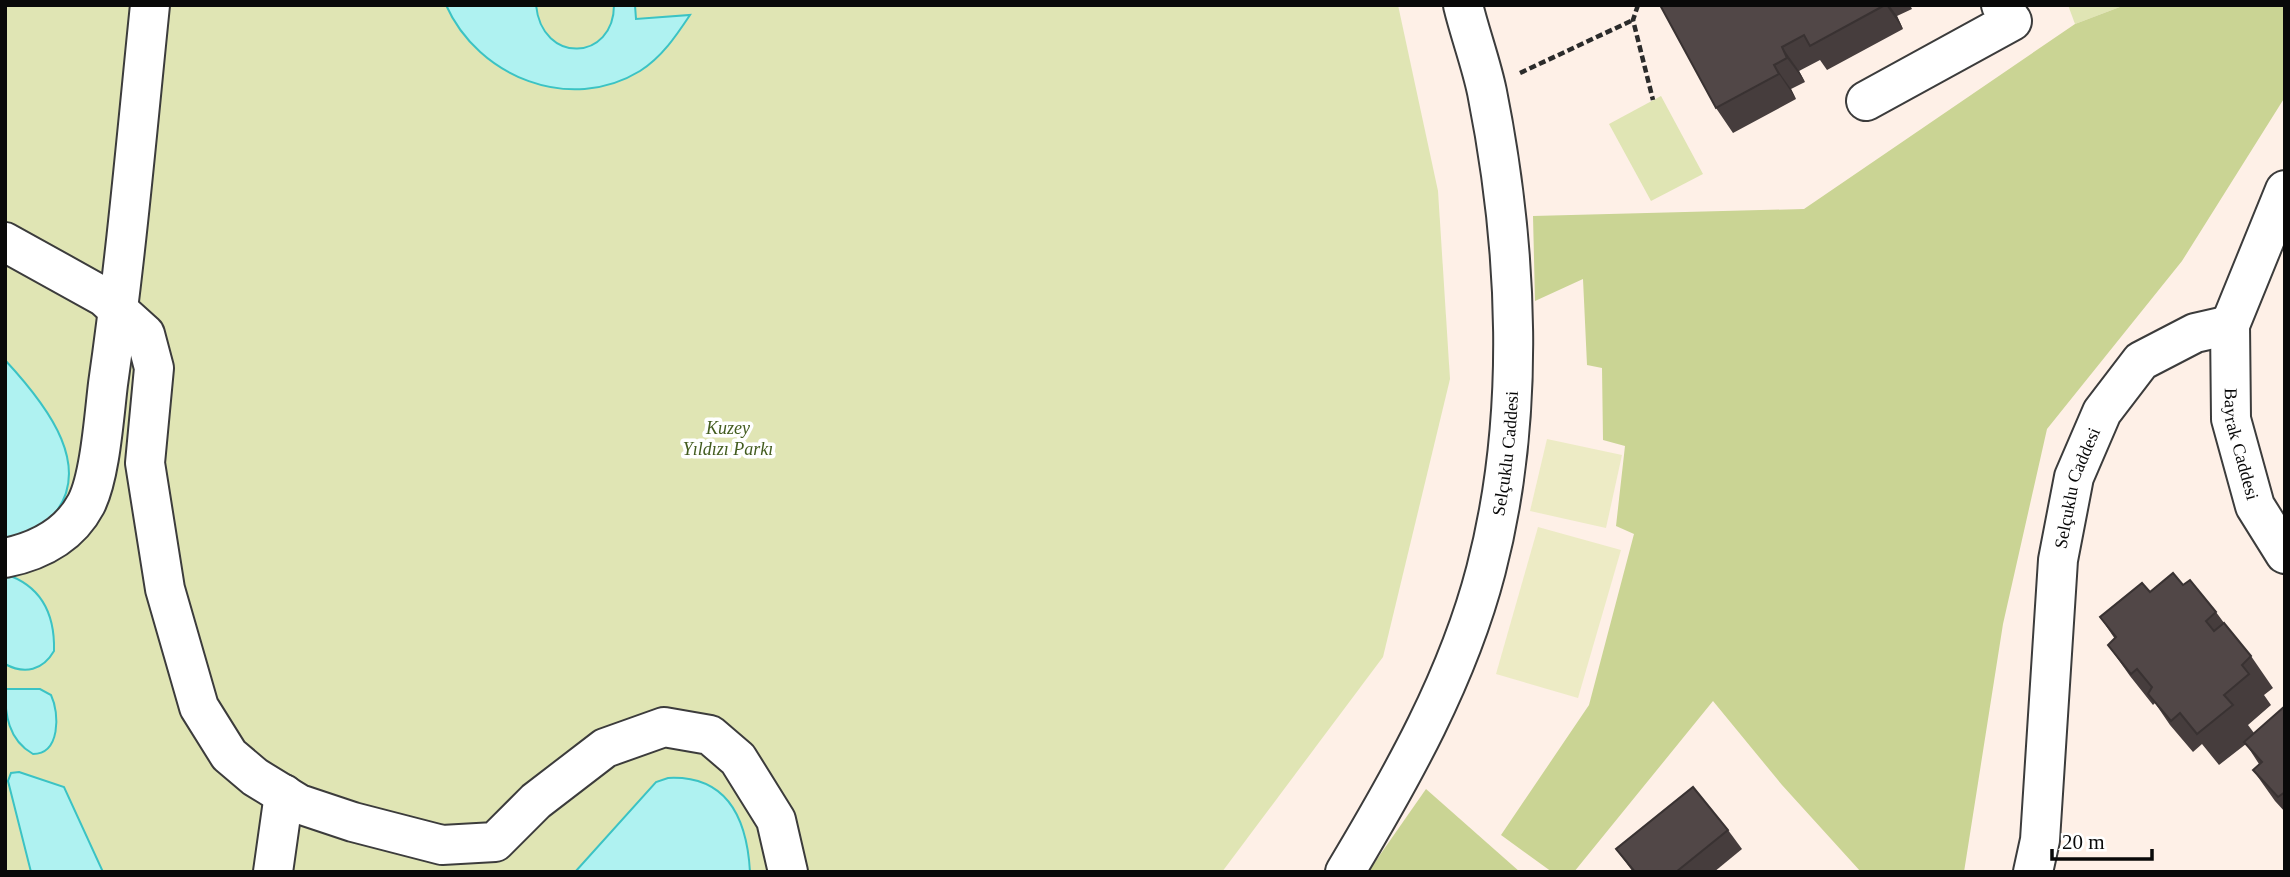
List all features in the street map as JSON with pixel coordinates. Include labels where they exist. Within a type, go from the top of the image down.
[{"type":"street","points":[[5,558],[33,552],[64,533],[86,503],[98,458],[119,310],[150,5]]},
{"type":"street","name":"Selçuklu Caddesi","points":[[1345,872],[1393,791],[1430,718],[1459,651],[1486,571],[1499,507],[1513,381],[1508,241],[1487,89],[1463,5]]},
{"type":"street","points":[[1866,101],[2012,21],[2001,5]]},
{"type":"street","points":[[2230,325],[2285,190]]},
{"type":"street","points":[[5,242],[104,297],[145,334],[154,368],[145,463],[165,589],[199,707],[229,755],[299,804],[342,819],[442,845],[495,842],[536,801],[605,748],[664,727],[710,736],[738,759],[776,820],[788,872]]},
{"type":"street","name":"Selçuklu Caddesi","points":[[2033,872],[2040,840],[2058,560],[2074,477],[2102,412],[2141,361],[2195,333],[2230,325]]},
{"type":"street","name":"Bayrak Caddesi","points":[[2230,325],[2231,419],[2255,506],[2285,554]]},
{"type":"street","points":[[273,872],[284,794]]},
{"type":"path","points":[[1638,5],[1633,20],[1653,100]]},
{"type":"path","points":[[1487,89],[1633,20]]},
{"type":"green space","name":"Kuzey Yıldızı Parkı","points":[[5,5],[1398,5],[1438,191],[1450,379],[1383,657],[1222,872],[5,872]]},
{"type":"green space","points":[[2068,5],[2125,5],[2075,24]]},
{"type":"green space","points":[[2125,5],[2285,5],[2285,97],[2182,261],[2047,429],[2003,624],[1964,872],[1861,872],[1782,785],[1713,701],[1574,872],[1552,872],[1501,835],[1589,705],[1634,534],[1616,526],[1625,446],[1603,440],[1602,368],[1587,365],[1583,279],[1535,301],[1533,216],[1804,209],[2075,24]]},
{"type":"green space","points":[[1661,96],[1703,174],[1651,201],[1609,124]]},
{"type":"green space","points":[[1426,789],[1520,872],[1368,872]]},
{"type":"shaded area","points":[[1547,439],[1622,455],[1606,528],[1530,511]]},
{"type":"shaded area","points":[[1538,527],[1621,550],[1578,698],[1496,674]]},
{"type":"water","points":[[446,5],[536,5],[541,25],[551,38],[563,46],[577,48],[591,45],[603,37],[611,24],[614,5],[635,5],[636,19],[690,15],[662,53],[640,71],[613,83],[585,89],[556,88],[529,81],[503,69],[480,52],[461,30]]},
{"type":"water","points":[[5,360],[50,417],[68,461],[68,483],[61,505],[44,525],[5,546]]},
{"type":"water","points":[[5,574],[18,579],[37,594],[49,614],[54,651],[45,663],[33,669],[20,669],[5,664]]},
{"type":"water","points":[[5,689],[40,689],[51,695],[56,712],[56,732],[53,740],[42,752],[33,754],[13,734],[7,717]]},
{"type":"water","points":[[19,772],[64,787],[103,872],[31,872],[8,781],[11,773]]},
{"type":"water","points":[[668,778],[689,779],[720,792],[739,818],[750,872],[575,872],[656,782]]},
{"type":"building","points":[[1660,5],[1885,5],[1810,46],[1804,35],[1782,47],[1787,58],[1774,65],[1779,74],[1716,108]]},
{"type":"building","points":[[2173,573],[2183,585],[2190,580],[2216,612],[2206,621],[2214,631],[2224,623],[2251,656],[2242,665],[2249,674],[2224,695],[2233,705],[2197,734],[2180,713],[2171,721],[2148,694],[2152,687],[2137,669],[2131,674],[2108,645],[2116,637],[2100,617],[2142,583],[2150,592]]},
{"type":"building","points":[[2285,706],[2285,792],[2278,797],[2253,770],[2262,762],[2244,742]]},
{"type":"building","points":[[1693,787],[1728,830],[1676,872],[1635,872],[1616,849]]}]
